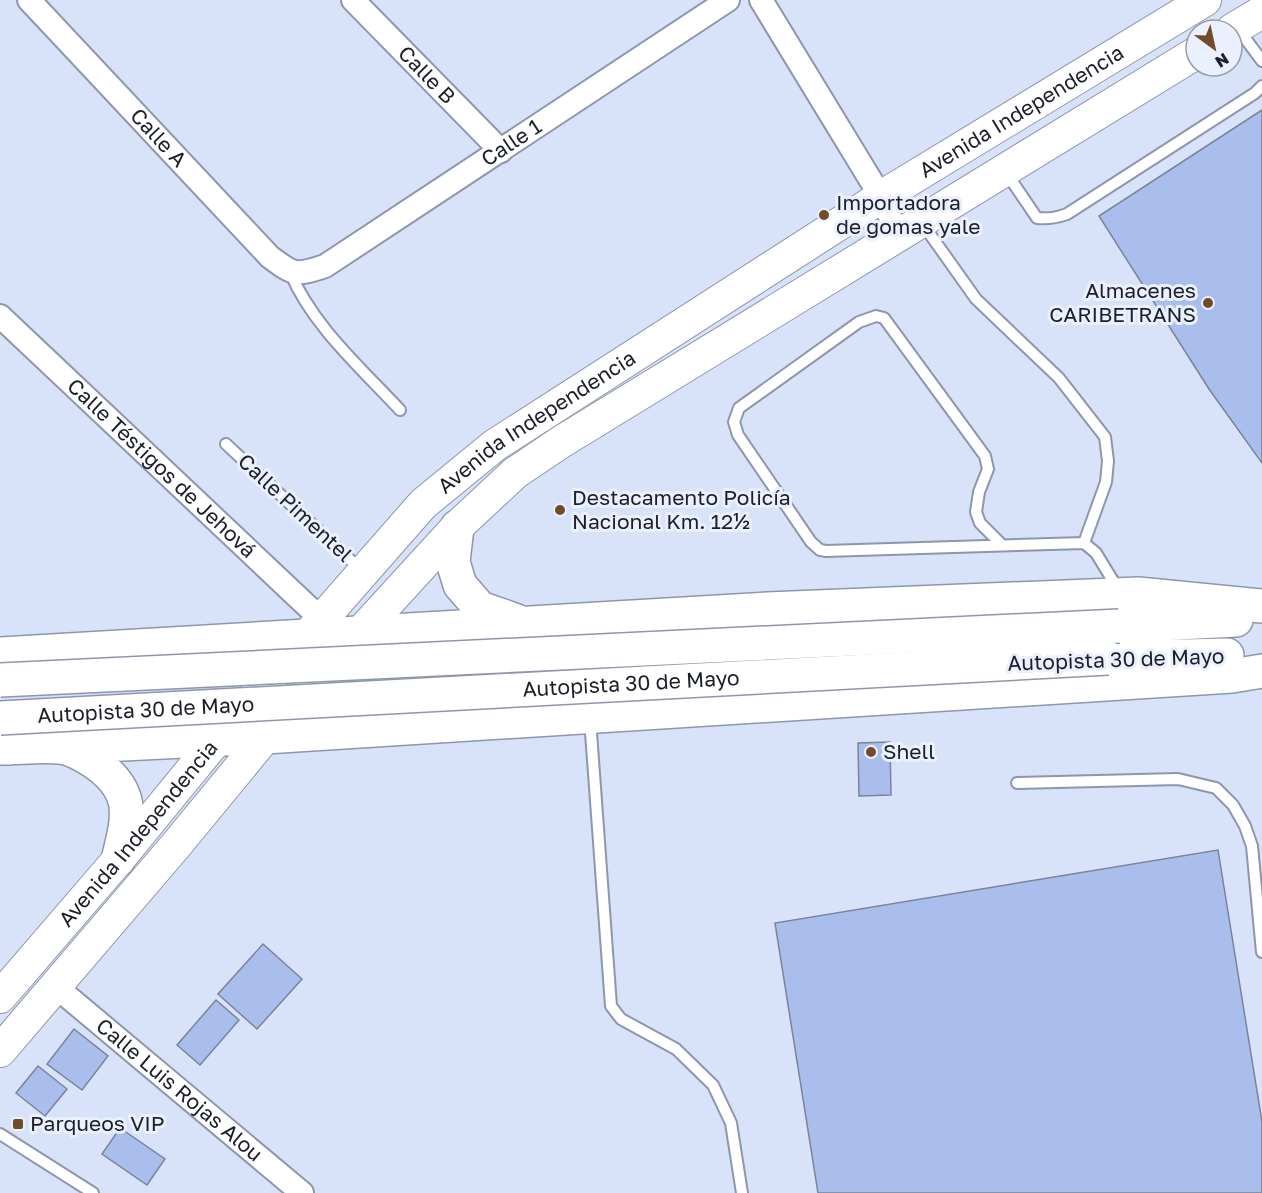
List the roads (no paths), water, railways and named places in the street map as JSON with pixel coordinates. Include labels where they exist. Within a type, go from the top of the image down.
[{"type":"highway","points":[[457,527],[453,562],[460,585],[480,608],[524,624]]},
{"type":"highway","points":[[0,654],[152,645],[314,628],[360,633],[524,624],[584,631],[768,609],[1120,610],[1138,594],[1262,606]]},
{"type":"highway","name":"Autopista 30 de Mayo","points":[[0,680],[1120,610],[1262,619]]},
{"type":"highway","points":[[152,645],[155,743]]},
{"type":"highway","name":"Autopista 30 de Mayo","points":[[0,718],[1108,658],[1262,654]]},
{"type":"highway","points":[[0,748],[265,737],[589,706],[1232,676],[1262,671]]},
{"type":"highway","points":[[62,747],[88,758],[111,774],[120,785],[128,823],[118,860]]},
{"type":"street","name":"Calle A","points":[[29,0],[270,257],[290,272]]},
{"type":"street","name":"Calle B","points":[[353,0],[501,151]]},
{"type":"street","name":"Calle 1","points":[[290,272],[309,272],[325,266],[729,0]]},
{"type":"street","points":[[761,0],[881,197],[910,229]]},
{"type":"street","name":"Avenida Independencia","points":[[0,997],[217,740],[423,504],[495,445],[881,197],[1205,0]]},
{"type":"street","name":"Avenida Independencia","points":[[0,1052],[265,737],[457,527],[515,473],[561,442],[1184,60]]},
{"type":"street","name":"Calle Téstigos de Jehová","points":[[0,316],[314,628]]},
{"type":"street","name":"Calle Luis Rojas Alou","points":[[55,986],[302,1193]]},
{"type":"lane","points":[[1244,23],[1262,61]]},
{"type":"lane","points":[[1005,171],[1037,218],[1057,218],[1067,214],[1235,106],[1262,86]]},
{"type":"lane","points":[[910,229],[976,299],[1059,378],[1105,436],[1108,461],[1106,483],[1084,543]]},
{"type":"lane","points":[[290,272],[297,289],[313,315],[400,410]]},
{"type":"lane","points":[[1002,545],[980,523],[976,512],[979,492],[988,469],[985,456],[884,318],[876,316],[859,322],[739,408],[734,422],[738,435],[811,542],[820,550],[1084,543],[1096,553],[1120,610]]},
{"type":"lane","name":"Calle Pimentel","points":[[226,444],[363,572]]},
{"type":"lane","points":[[584,631],[611,1006],[621,1019],[676,1049],[712,1085],[731,1123],[742,1193]]},
{"type":"lane","points":[[1017,783],[1178,779],[1216,788],[1233,805],[1245,826],[1252,846],[1262,952]]},
{"type":"lane","points":[[0,1134],[93,1193]]},
{"type":"place","name":"Importadora de gomas yale","points":[[824,215]]},
{"type":"place","name":"Almacenes CARIBETRANS","points":[[1208,303]]},
{"type":"place","name":"Destacamento Policía Nacional Km. 12½","points":[[560,510]]},
{"type":"place","name":"Shell","points":[[871,752]]},
{"type":"place","name":"Parqueos VIP","points":[[18,1124]]}]
